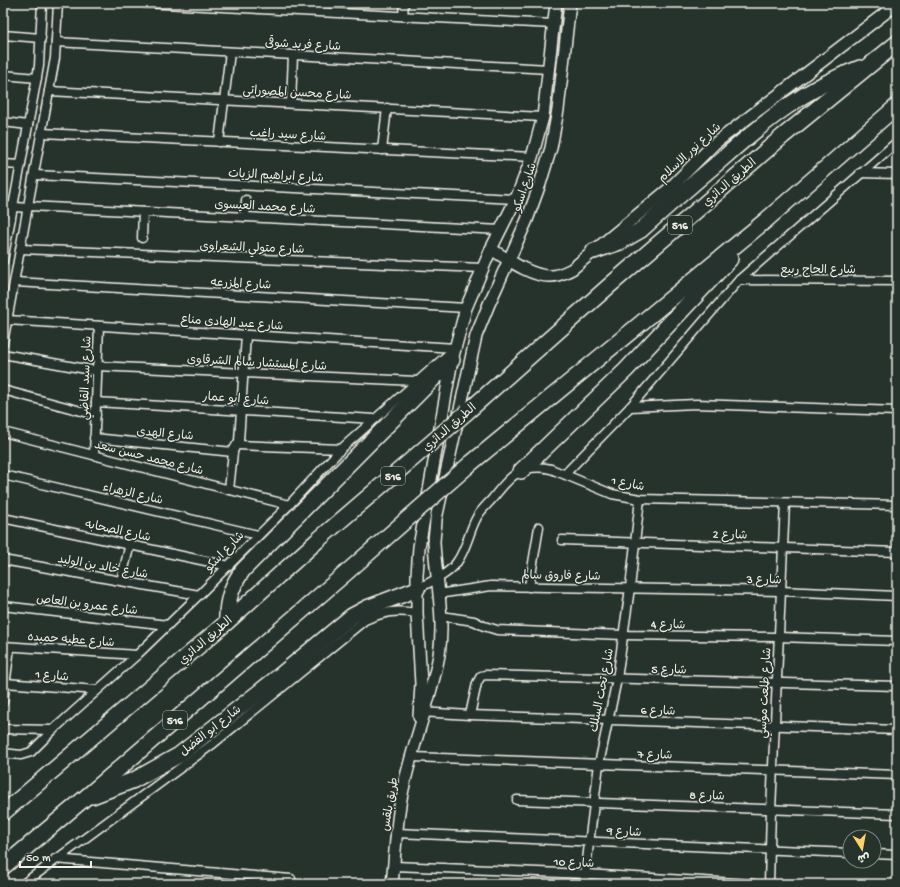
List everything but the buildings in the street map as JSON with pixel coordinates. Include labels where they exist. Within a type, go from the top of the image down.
[{"type":"highway","name":"الطريق الدائري","points":[[3,813],[227,622],[318,540],[783,136],[897,43]]},
{"type":"highway","points":[[594,251],[620,242],[640,230],[764,122],[791,103],[834,79],[874,63]]},
{"type":"highway","name":"516","points":[[3,867],[347,572],[470,464],[765,221],[897,106]]},
{"type":"highway","points":[[521,471],[626,370],[765,221]]},
{"type":"highway","points":[[227,622],[227,606],[230,592],[238,576],[243,570],[454,354]]},
{"type":"highway","points":[[85,798],[134,780],[174,758],[193,745],[271,683],[352,616],[367,608],[417,589]]},
{"type":"main road","name":"شارع اسكو","points":[[454,354],[466,308],[482,268],[516,199],[532,157],[543,117],[556,3]]},
{"type":"main road","name":"شارع اسكو","points":[[422,712],[439,655],[442,616],[438,594],[434,542],[436,519],[476,336],[526,220],[540,184],[550,148],[558,110],[570,3]]},
{"type":"main road","name":"شارع نور الاسلام","points":[[491,249],[509,260],[540,275],[551,276],[562,274],[572,269],[669,189],[714,144],[897,4]]},
{"type":"main road","points":[[422,712],[417,613],[419,547],[454,354]]},
{"type":"main road","name":"طريق بلقس","points":[[392,884],[401,798],[419,730],[422,712]]},
{"type":"street","points":[[3,261],[37,78],[41,38],[42,3]]},
{"type":"street","points":[[3,343],[35,175],[55,58],[58,3]]},
{"type":"street","points":[[144,3],[554,24]]},
{"type":"street","points":[[404,3],[404,16]]},
{"type":"street","points":[[3,35],[41,38]]},
{"type":"street","name":"شارع فريد شوقى","points":[[56,42],[549,69]]},
{"type":"street","points":[[219,142],[230,52]]},
{"type":"street","points":[[291,103],[293,55]]},
{"type":"street","points":[[3,75],[37,78]]},
{"type":"street","name":"شارع محسن المصوراتى","points":[[49,91],[543,117]]},
{"type":"street","points":[[382,150],[387,108]]},
{"type":"street","points":[[3,122],[28,125]]},
{"type":"street","name":"شارع سيد راغب","points":[[42,133],[532,157]]},
{"type":"street","points":[[565,474],[630,407],[739,280],[897,142]]},
{"type":"street","points":[[3,164],[21,165]]},
{"type":"street","points":[[860,173],[897,174]]},
{"type":"street","name":"شارع ابراهيم الزيات","points":[[35,175],[516,199]]},
{"type":"street","points":[[245,217],[246,200]]},
{"type":"street","name":"شارع محمد العيسوى","points":[[3,206],[501,230]]},
{"type":"street","points":[[142,238],[143,212]]},
{"type":"street","name":"شارع متولي الشعراوى","points":[[21,249],[482,268]]},
{"type":"street","name":"شارع الحاج ربيع","points":[[739,280],[897,281]]},
{"type":"street","name":"شارع المزرعه","points":[[14,282],[466,308]]},
{"type":"street","name":"شارع عبد الهادى مناع","points":[[7,320],[246,335],[454,354]]},
{"type":"street","name":"شارع سيد القاضي","points":[[94,456],[99,326]]},
{"type":"street","points":[[228,490],[235,448],[239,441],[246,335]]},
{"type":"street","name":"شارع المستشار سالم الشرقاوى","points":[[3,354],[97,368],[244,372],[416,382]]},
{"type":"street","name":"شارع اسكو","points":[[3,753],[27,754],[31,752],[53,730],[137,655],[229,566],[341,449],[416,382],[454,354]]},
{"type":"street","points":[[3,390],[96,415]]},
{"type":"street","name":"شارع ابو عمار","points":[[96,402],[374,419]]},
{"type":"street","points":[[630,407],[696,404],[897,411]]},
{"type":"street","name":"شارع محمد حسن سعد","points":[[3,432],[289,505]]},
{"type":"street","name":"شارع الهدى","points":[[94,438],[235,448],[341,449]]},
{"type":"street","name":"شارع 1","points":[[417,589],[448,572],[457,562],[464,549],[477,517],[508,479],[521,471],[531,468],[545,468],[565,474],[612,494],[640,499],[897,505]]},
{"type":"street","name":"شارع الزهراء","points":[[3,475],[258,536]]},
{"type":"street","name":"شارع تحت السلك","points":[[584,884],[588,842],[599,764],[617,679],[636,543],[640,499]]},
{"type":"street","name":"شارع طلعت موسي","points":[[769,884],[772,771],[784,503]]},
{"type":"street","name":"شارع الصحابه","points":[[3,518],[229,566]]},
{"type":"street","points":[[529,587],[539,527]]},
{"type":"street","name":"شارع 2","points":[[562,540],[897,552]]},
{"type":"street","points":[[121,581],[130,544]]},
{"type":"street","name":"شارع خالد بن الوليد","points":[[3,560],[199,595]]},
{"type":"street","name":"شارع فاروق سالم","points":[[438,594],[491,586],[630,588]]},
{"type":"street","name":"شارع 3","points":[[630,588],[780,591],[897,596]]},
{"type":"street","name":"شارع عمرو بن العاص","points":[[3,606],[168,625]]},
{"type":"street","name":"شارع ابو الفضل","points":[[23,884],[123,812],[214,743],[365,620],[381,613],[398,611],[417,613]]},
{"type":"street","name":"شارع 4","points":[[442,616],[474,621],[497,630],[623,636],[778,637],[897,641]]},
{"type":"street","points":[[3,702],[7,646]]},
{"type":"street","name":"شارع عطيه حميده","points":[[7,646],[137,655]]},
{"type":"street","name":"شارع 5","points":[[470,715],[477,683],[481,676],[897,686]]},
{"type":"street","name":"شارع 1","points":[[5,683],[97,690]]},
{"type":"street","name":"شارع 6","points":[[422,712],[897,730]]},
{"type":"street","points":[[3,729],[53,730]]},
{"type":"street","name":"شارع 7","points":[[412,757],[897,775]]},
{"type":"street","name":"شارع 8","points":[[517,800],[897,814]]},
{"type":"street","name":"شارع 9","points":[[397,832],[842,853]]},
{"type":"street","points":[[882,854],[897,855]]},
{"type":"street","points":[[55,860],[290,879]]},
{"type":"street","name":"شارع 10","points":[[394,866],[585,874],[753,884]]}]
